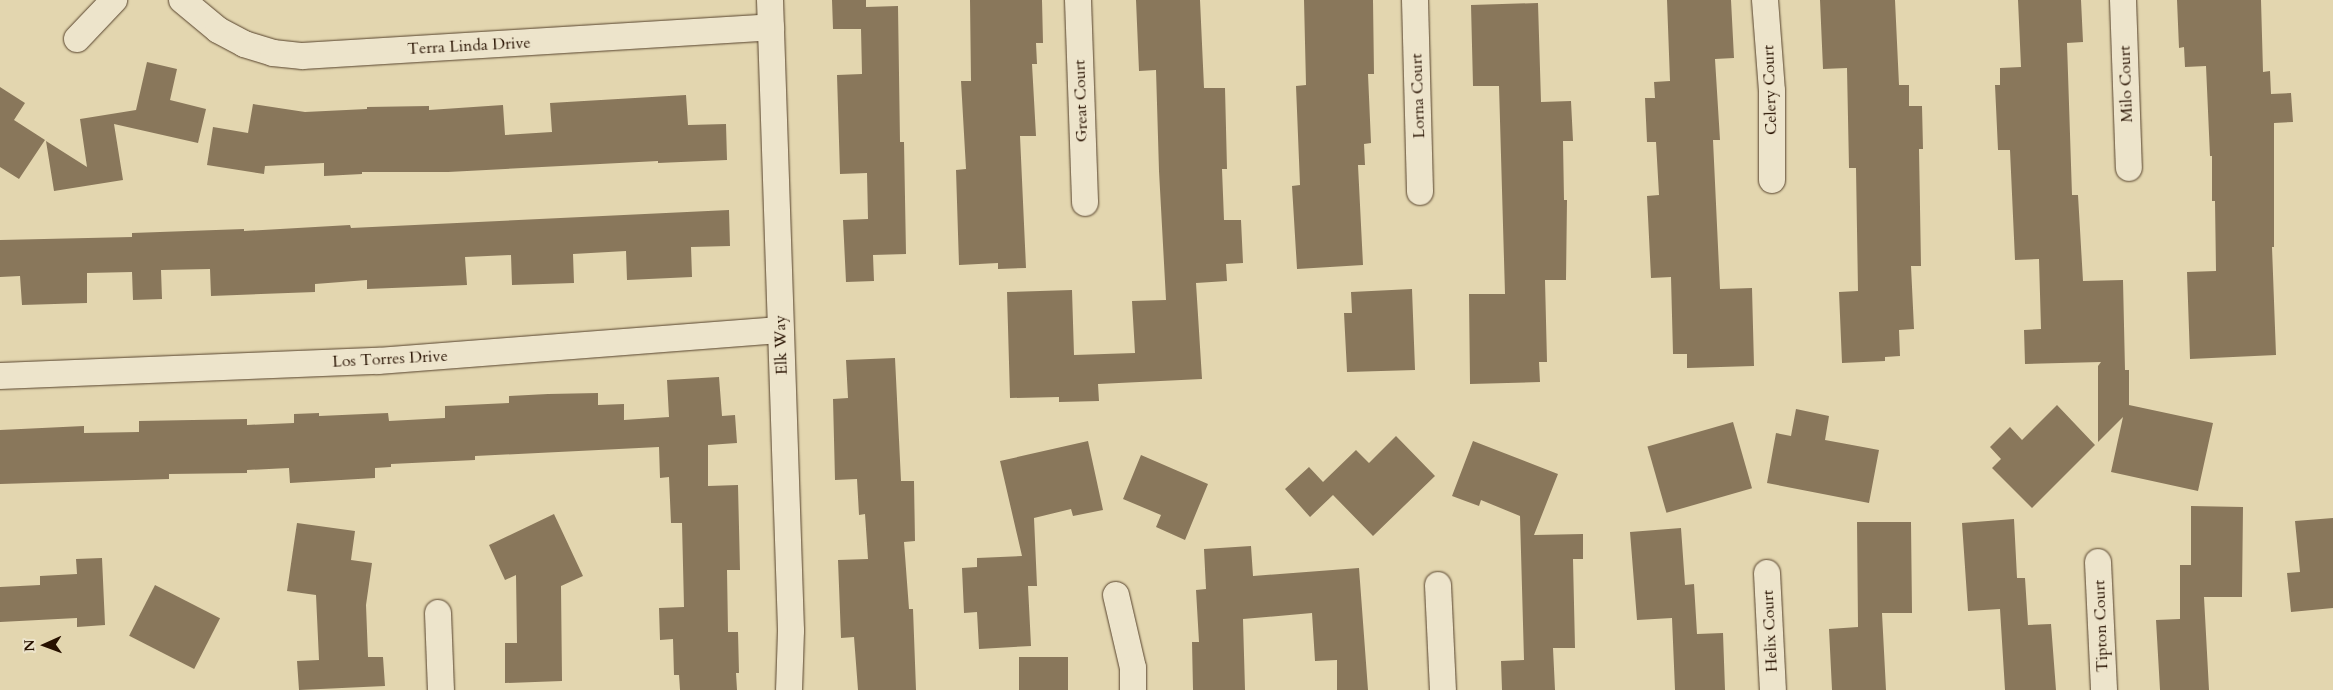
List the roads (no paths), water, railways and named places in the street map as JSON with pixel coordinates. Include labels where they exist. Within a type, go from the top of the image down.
[{"type":"street","points":[[77,39],[114,0]]},
{"type":"street","name":"Terra Linda Drive","points":[[182,0],[218,30],[244,44],[273,53],[303,56],[771,27]]},
{"type":"street","name":"Elk Way","points":[[770,0],[791,631],[789,690]]},
{"type":"street","name":"Great Court","points":[[1078,0],[1085,203]]},
{"type":"street","name":"Lorna Court","points":[[1415,0],[1420,192]]},
{"type":"street","name":"Celery Court","points":[[1765,0],[1772,91],[1772,180]]},
{"type":"street","name":"Milo Court","points":[[2123,0],[2130,168]]},
{"type":"street","name":"Los Torres Drive","points":[[0,376],[378,361],[780,330]]},
{"type":"street","name":"Tipton Court","points":[[2098,562],[2104,690]]},
{"type":"street","name":"Helix Court","points":[[1767,573],[1772,690]]},
{"type":"street","points":[[1438,585],[1442,690]]},
{"type":"street","points":[[1116,595],[1133,668],[1133,690]]},
{"type":"street","points":[[438,613],[441,690]]}]
